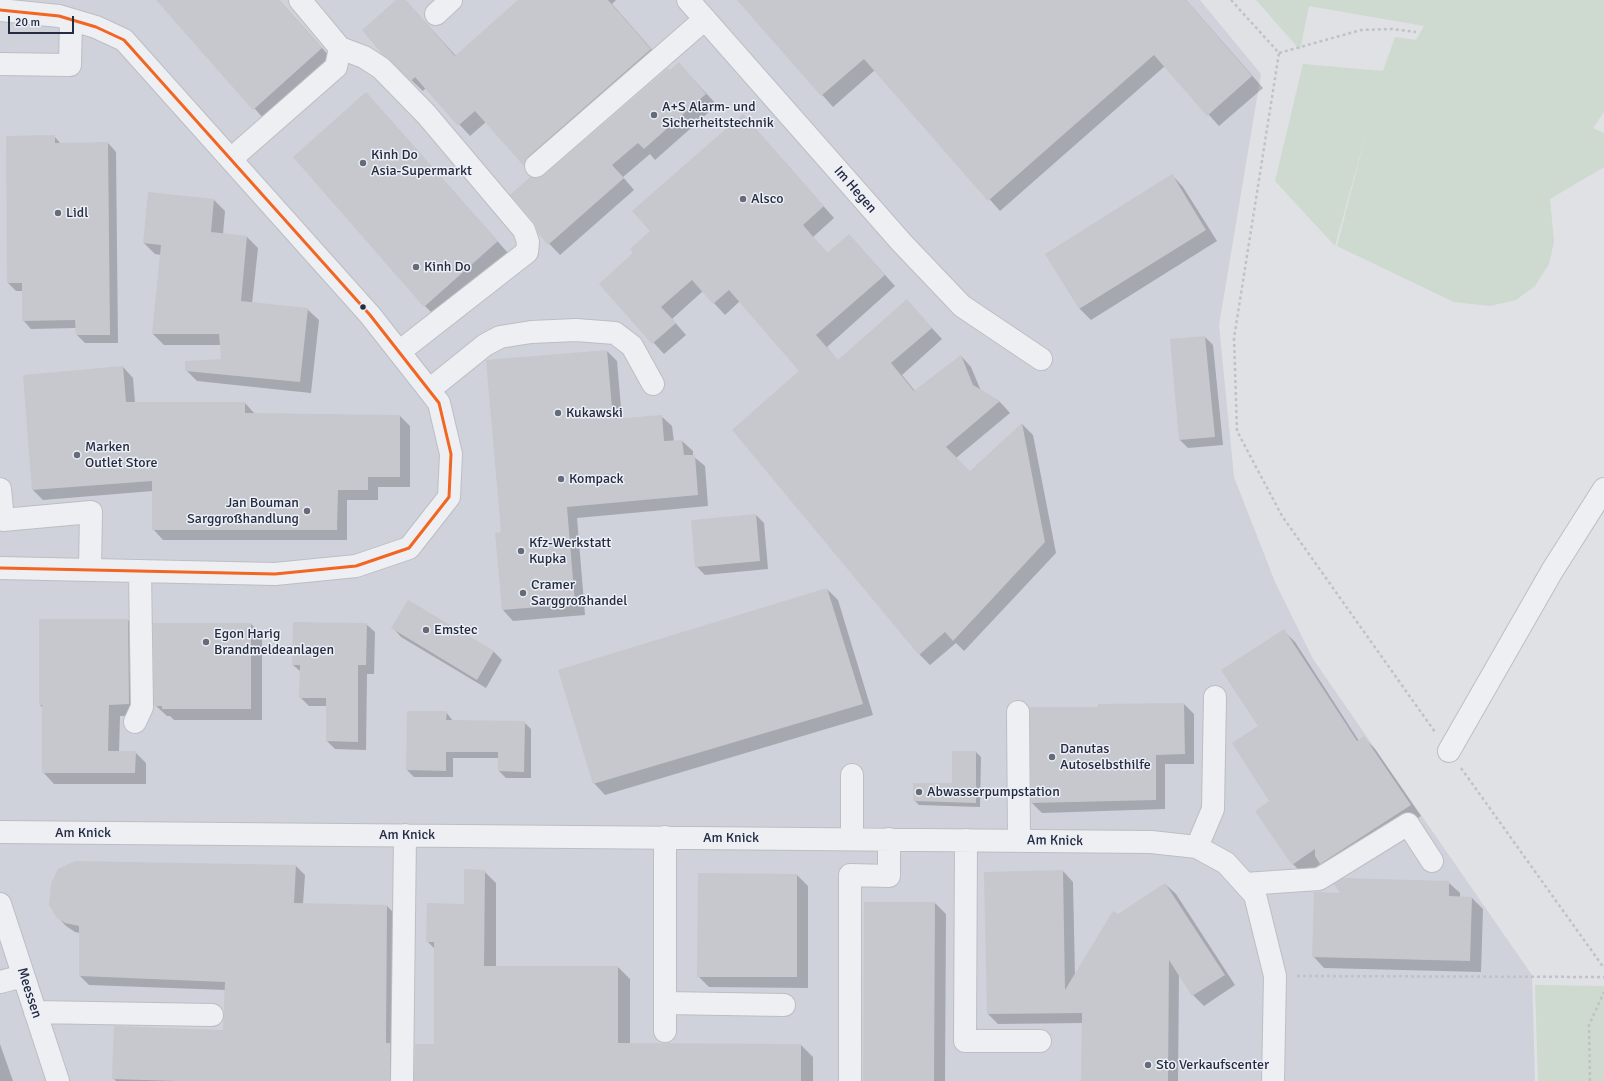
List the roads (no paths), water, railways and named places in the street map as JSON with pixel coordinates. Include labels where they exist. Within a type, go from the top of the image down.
[{"type":"street","points":[[300,0],[340,48],[364,57],[381,68],[426,114],[524,230],[528,242],[527,252],[399,352]]},
{"type":"street","name":"Im Hegen","points":[[688,0],[902,243],[962,306],[1041,358]]},
{"type":"street","points":[[0,10],[64,12],[124,40],[370,315],[439,403],[451,454],[449,497],[409,548],[356,566],[282,573],[0,568]]},
{"type":"street","points":[[0,64],[70,65],[64,12]]},
{"type":"street","points":[[536,166],[705,19]]},
{"type":"street","points":[[231,159],[336,67],[340,48]]},
{"type":"street","points":[[429,390],[485,345],[500,337],[532,332],[576,330],[615,333],[632,346],[653,384]]},
{"type":"street","points":[[0,489],[3,520],[91,512],[90,570]]},
{"type":"street","points":[[1449,751],[1552,571],[1604,489]]},
{"type":"street","points":[[135,722],[142,707],[140,571]]},
{"type":"street","points":[[1197,847],[1213,809],[1215,697]]},
{"type":"street","points":[[1018,712],[1019,840]]},
{"type":"street","points":[[852,775],[852,839]]},
{"type":"street","points":[[1245,884],[1319,879],[1408,824],[1432,861]]},
{"type":"street","name":"Am Knick","points":[[0,832],[1019,840],[1151,842],[1197,847],[1226,863],[1255,896],[1275,976],[1273,1081]]},
{"type":"street","points":[[402,1081],[405,835]]},
{"type":"street","points":[[665,837],[665,1031]]},
{"type":"street","points":[[850,1081],[850,875],[889,876],[889,839]]},
{"type":"street","points":[[966,840],[965,1040],[1040,1041]]},
{"type":"street","name":"Meessen","points":[[0,904],[4,927],[24,976],[58,1081]]},
{"type":"street","points":[[0,982],[24,976]]},
{"type":"street","points":[[665,1003],[784,1005]]},
{"type":"street","points":[[35,1012],[212,1015]]},
{"type":"place","name":"A+S Alarm- und Sicherheitstechnik","points":[[654,115]]},
{"type":"place","name":"Kinh Do Asia-Supermarkt","points":[[363,163]]},
{"type":"place","name":"Alsco","points":[[743,199]]},
{"type":"place","name":"Lidl","points":[[58,213]]},
{"type":"place","name":"Kinh Do","points":[[416,267]]},
{"type":"place","name":"Kukawski","points":[[558,413]]},
{"type":"place","name":"Marken Outlet Store","points":[[77,455]]},
{"type":"place","name":"Kompack","points":[[561,479]]},
{"type":"place","name":"Jan Bouman Sarggroßhandlung","points":[[307,511]]},
{"type":"place","name":"Kfz-Werkstatt Kupka","points":[[521,551]]},
{"type":"place","name":"Cramer Sarggroßhandel","points":[[523,593]]},
{"type":"place","name":"Emstec","points":[[426,630]]},
{"type":"place","name":"Egon Harig Brandmeldeanlagen","points":[[206,642]]},
{"type":"place","name":"Danutas Autoselbsthilfe","points":[[1052,757]]},
{"type":"place","name":"Abwasserpumpstation","points":[[919,792]]},
{"type":"place","name":"Sto Verkaufscenter","points":[[1148,1065]]}]
